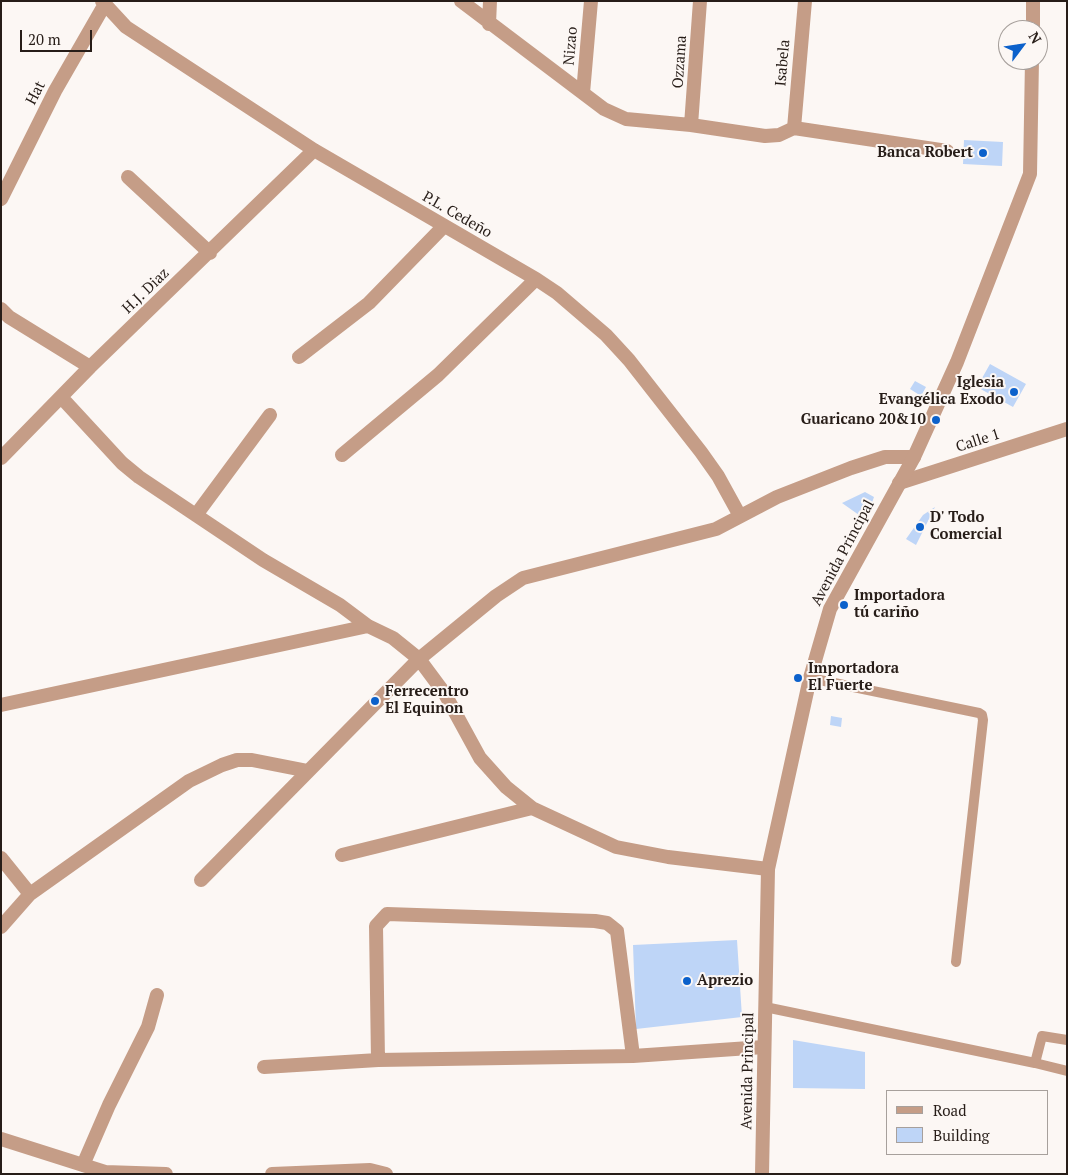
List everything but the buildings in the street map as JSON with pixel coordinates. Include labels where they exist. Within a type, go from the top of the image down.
[{"type":"street","points":[[461,1],[604,109],[626,119],[691,125],[765,136],[779,135],[794,128],[947,151]]},
{"type":"street","points":[[489,24],[490,1]]},
{"type":"street","name":"Nizao","points":[[583,93],[591,1]]},
{"type":"street","name":"Ozzama","points":[[691,125],[700,1]]},
{"type":"street","name":"Isabela","points":[[794,128],[805,1]]},
{"type":"street","points":[[1033,1],[1033,20]]},
{"type":"street","name":"P.L. Cedeño","points":[[103,3],[126,27],[314,150],[536,279],[557,294],[606,335],[630,360],[718,476],[740,516]]},
{"type":"street","name":"Hat","points":[[1,199],[55,91],[103,3]]},
{"type":"street","name":"Avenida Principal","points":[[762,1174],[768,869],[810,678],[830,608],[914,457],[957,362],[1030,174],[1032,70]]},
{"type":"street","name":"H.J. Diaz","points":[[1,458],[90,366],[210,253],[314,150]]},
{"type":"street","points":[[128,177],[210,253]]},
{"type":"street","points":[[299,357],[369,303],[444,226]]},
{"type":"street","points":[[342,455],[438,375],[536,279]]},
{"type":"street","points":[[1,309],[9,317],[90,366]]},
{"type":"street","points":[[61,397],[122,463],[263,560],[340,605],[368,626],[393,638],[419,659],[445,694],[480,758],[506,787],[532,808],[616,847],[668,857],[768,869]]},
{"type":"street","points":[[196,515],[270,415]]},
{"type":"street","name":"Calle 1","points":[[899,483],[1067,429]]},
{"type":"street","points":[[201,880],[419,659],[496,596],[523,578],[716,529],[777,497],[852,468],[885,457],[914,457]]},
{"type":"street","points":[[1,705],[368,626]]},
{"type":"street","points":[[1,927],[30,894],[189,781],[237,760],[252,760],[308,771]]},
{"type":"street","points":[[342,855],[532,808]]},
{"type":"street","points":[[1,858],[30,894]]},
{"type":"street","points":[[378,1060],[376,926],[387,914],[595,921],[607,923],[617,931],[633,1056]]},
{"type":"street","points":[[83,1165],[109,1104],[148,1027],[158,995]]},
{"type":"street","points":[[264,1067],[378,1060],[633,1056],[764,1047]]},
{"type":"street","points":[[1,1139],[105,1173],[166,1174]]},
{"type":"street","points":[[272,1174],[370,1170],[386,1174]]},
{"type":"lane","points":[[810,678],[979,713],[982,716],[956,962]]},
{"type":"lane","points":[[765,1007],[1067,1071]]},
{"type":"lane","points":[[1034,1063],[1042,1036],[1067,1040]]},
{"type":"place","name":"Banca Robert","points":[[983,153]]},
{"type":"place","name":"Iglesia Evangélica Exodo","points":[[1014,392]]},
{"type":"place","name":"Guaricano 20&10","points":[[936,420]]},
{"type":"place","name":"D' Todo Comercial","points":[[920,527]]},
{"type":"place","name":"Importadora tú cariño","points":[[844,605]]},
{"type":"place","name":"Importadora El Fuerte","points":[[798,678]]},
{"type":"place","name":"Ferrecentro El Equinon","points":[[375,701]]},
{"type":"place","name":"Aprezio","points":[[687,981]]}]
